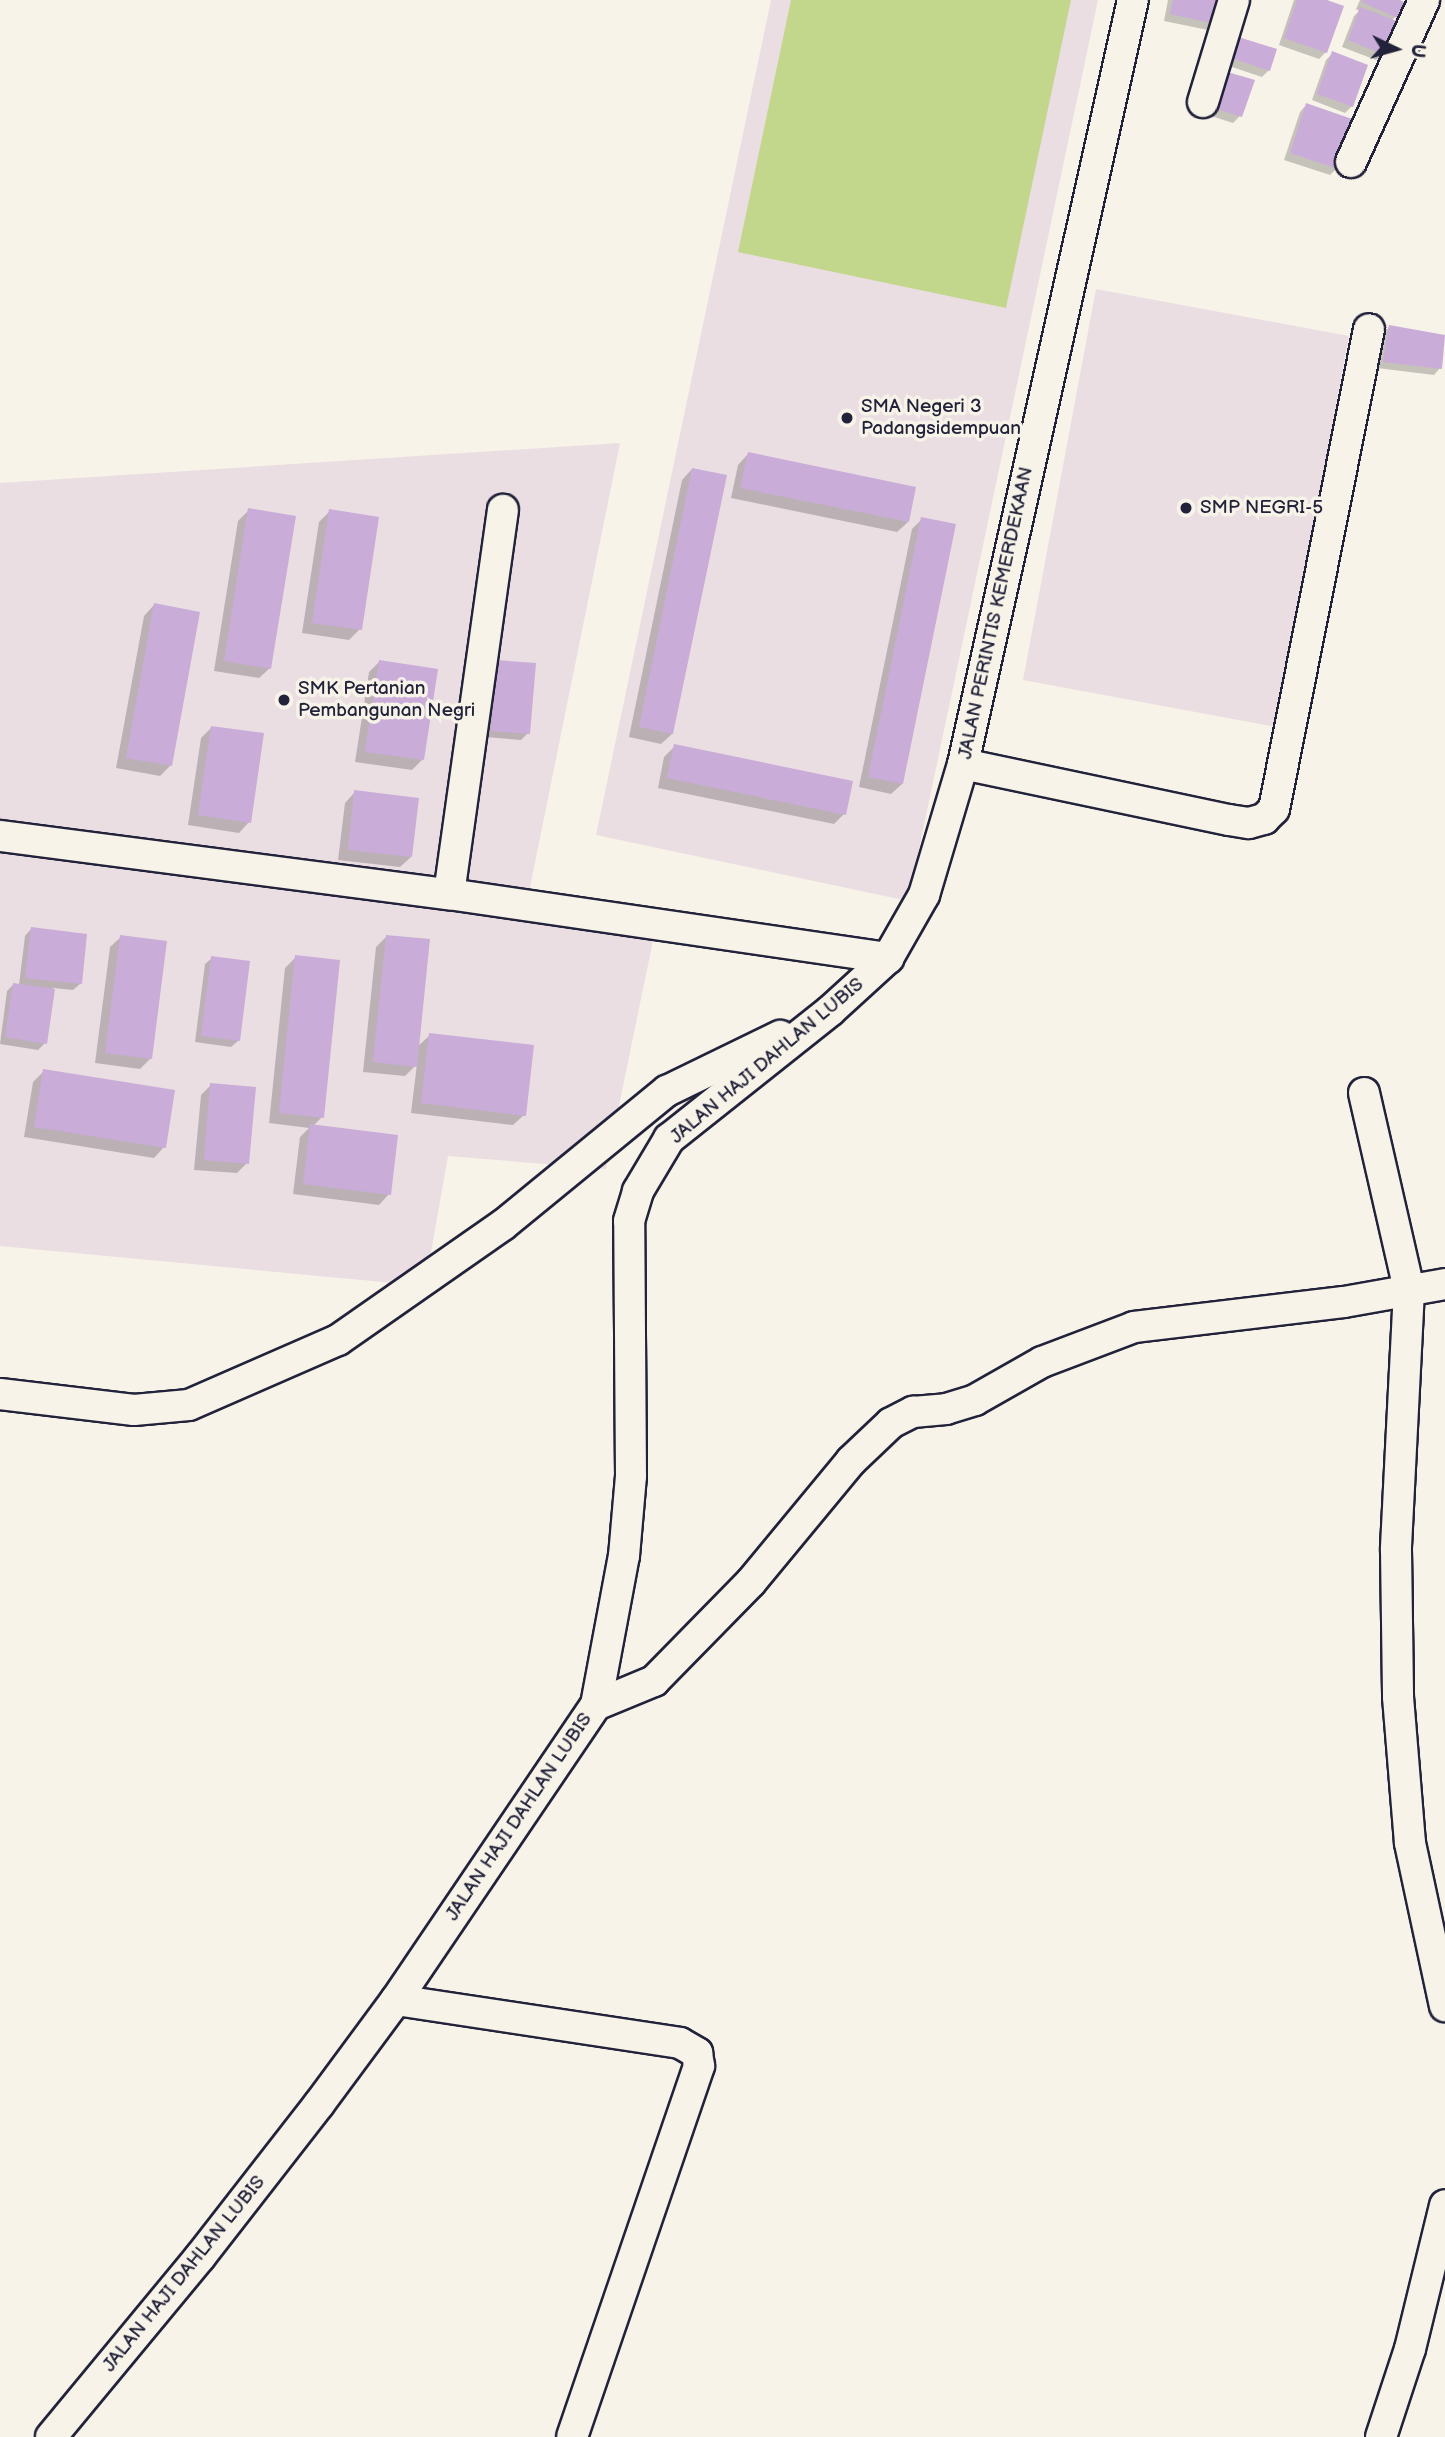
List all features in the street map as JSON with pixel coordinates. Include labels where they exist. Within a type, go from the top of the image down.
[{"type":"street","name":"JALAN PERINTIS KEMERDEKAAN","points":[[924,895],[963,764],[1133,0]]},
{"type":"street","points":[[1203,102],[1234,0]]},
{"type":"street","points":[[1352,162],[1423,0]]},
{"type":"street","points":[[963,764],[1228,820],[1249,822],[1264,819],[1274,809],[1369,329]]},
{"type":"street","points":[[449,894],[503,510]]},
{"type":"street","points":[[0,836],[449,894],[888,958]]},
{"type":"street","name":"JALAN HAJI DAHLAN LUBIS","points":[[51,2437],[201,2256],[396,2000],[596,1705],[606,1638],[624,1556],[631,1476],[629,1221],[638,1191],[669,1139],[830,1011],[888,958],[924,895]]},
{"type":"street","points":[[0,1394],[134,1410],[189,1405],[338,1340],[503,1225],[667,1091],[830,1011]]},
{"type":"street","points":[[1364,1093],[1409,1290],[1396,1550],[1398,1697],[1410,1843],[1445,2006]]},
{"type":"street","points":[[596,1705],[654,1681],[751,1582],[851,1461],[891,1423],[913,1412],[946,1409],[975,1400],[1042,1362],[1134,1327],[1345,1302],[1445,1284]]},
{"type":"street","points":[[396,2000],[680,2043],[697,2053],[699,2066],[572,2437]]},
{"type":"street","points":[[1381,2437],[1410,2349],[1445,2205]]},
{"type":"shaded area","name":"SMA Negeri 3 Padangsidempuan","points":[[771,0],[1098,0],[908,901],[596,835]]},
{"type":"shaded area","name":"SMP NEGRI-5","points":[[1096,289],[1349,336],[1276,727],[1023,680]]},
{"type":"shaded area","name":"SMK Pertanian Pembangunan Negri","points":[[620,443],[524,917],[656,926],[606,1169],[448,1156],[425,1286],[0,1246],[0,483]]},
{"type":"green space","points":[[791,0],[1071,0],[1006,308],[738,252]]},
{"type":"building","points":[[1173,0],[1221,0],[1216,24],[1170,14]]},
{"type":"building","points":[[1297,0],[1327,0],[1344,6],[1327,53],[1284,38]]},
{"type":"building","points":[[1362,2],[1404,2],[1397,18]]},
{"type":"building","points":[[1360,7],[1397,21],[1385,55],[1348,40]]},
{"type":"building","points":[[1232,35],[1277,49],[1270,71],[1225,56]]},
{"type":"building","points":[[1332,51],[1368,65],[1353,107],[1317,94]]},
{"type":"building","points":[[1224,71],[1255,80],[1242,117],[1214,108]]},
{"type":"building","points":[[1306,103],[1355,120],[1338,169],[1290,153]]},
{"type":"building","points":[[1389,325],[1445,335],[1442,369],[1383,362]]},
{"type":"building","points":[[748,452],[916,487],[909,522],[740,488]]},
{"type":"building","points":[[692,468],[727,475],[673,734],[639,727]]},
{"type":"building","points":[[248,508],[296,516],[271,669],[224,661]]},
{"type":"building","points":[[329,509],[379,517],[362,630],[312,623]]},
{"type":"building","points":[[921,517],[956,524],[903,784],[868,777]]},
{"type":"building","points":[[154,603],[200,612],[172,766],[126,758]]},
{"type":"building","points":[[379,660],[438,669],[424,760],[365,752]]},
{"type":"building","points":[[496,660],[536,663],[530,734],[491,731]]},
{"type":"building","points":[[211,726],[264,733],[251,823],[198,815]]},
{"type":"building","points":[[674,744],[853,781],[846,815],[667,778]]},
{"type":"building","points":[[354,790],[419,798],[412,857],[348,850]]},
{"type":"building","points":[[31,927],[87,934],[82,984],[25,978]]},
{"type":"building","points":[[120,935],[167,941],[152,1059],[105,1053]]},
{"type":"building","points":[[386,935],[430,939],[417,1067],[373,1062]]},
{"type":"building","points":[[295,955],[340,960],[324,1118],[279,1113]]},
{"type":"building","points":[[211,956],[250,961],[240,1041],[201,1036]]},
{"type":"building","points":[[13,983],[55,989],[47,1044],[5,1037]]},
{"type":"building","points":[[429,1033],[534,1045],[526,1116],[421,1103]]},
{"type":"building","points":[[43,1069],[175,1090],[166,1148],[34,1127]]},
{"type":"building","points":[[210,1083],[256,1087],[249,1164],[204,1160]]},
{"type":"building","points":[[310,1124],[398,1135],[391,1195],[303,1184]]},
{"type":"place","name":"SMA Negeri 3 Padangsidempuan","points":[[847,418]]},
{"type":"place","name":"SMP NEGRI-5","points":[[1186,508]]},
{"type":"place","name":"SMK Pertanian Pembangunan Negri","points":[[284,700]]}]
